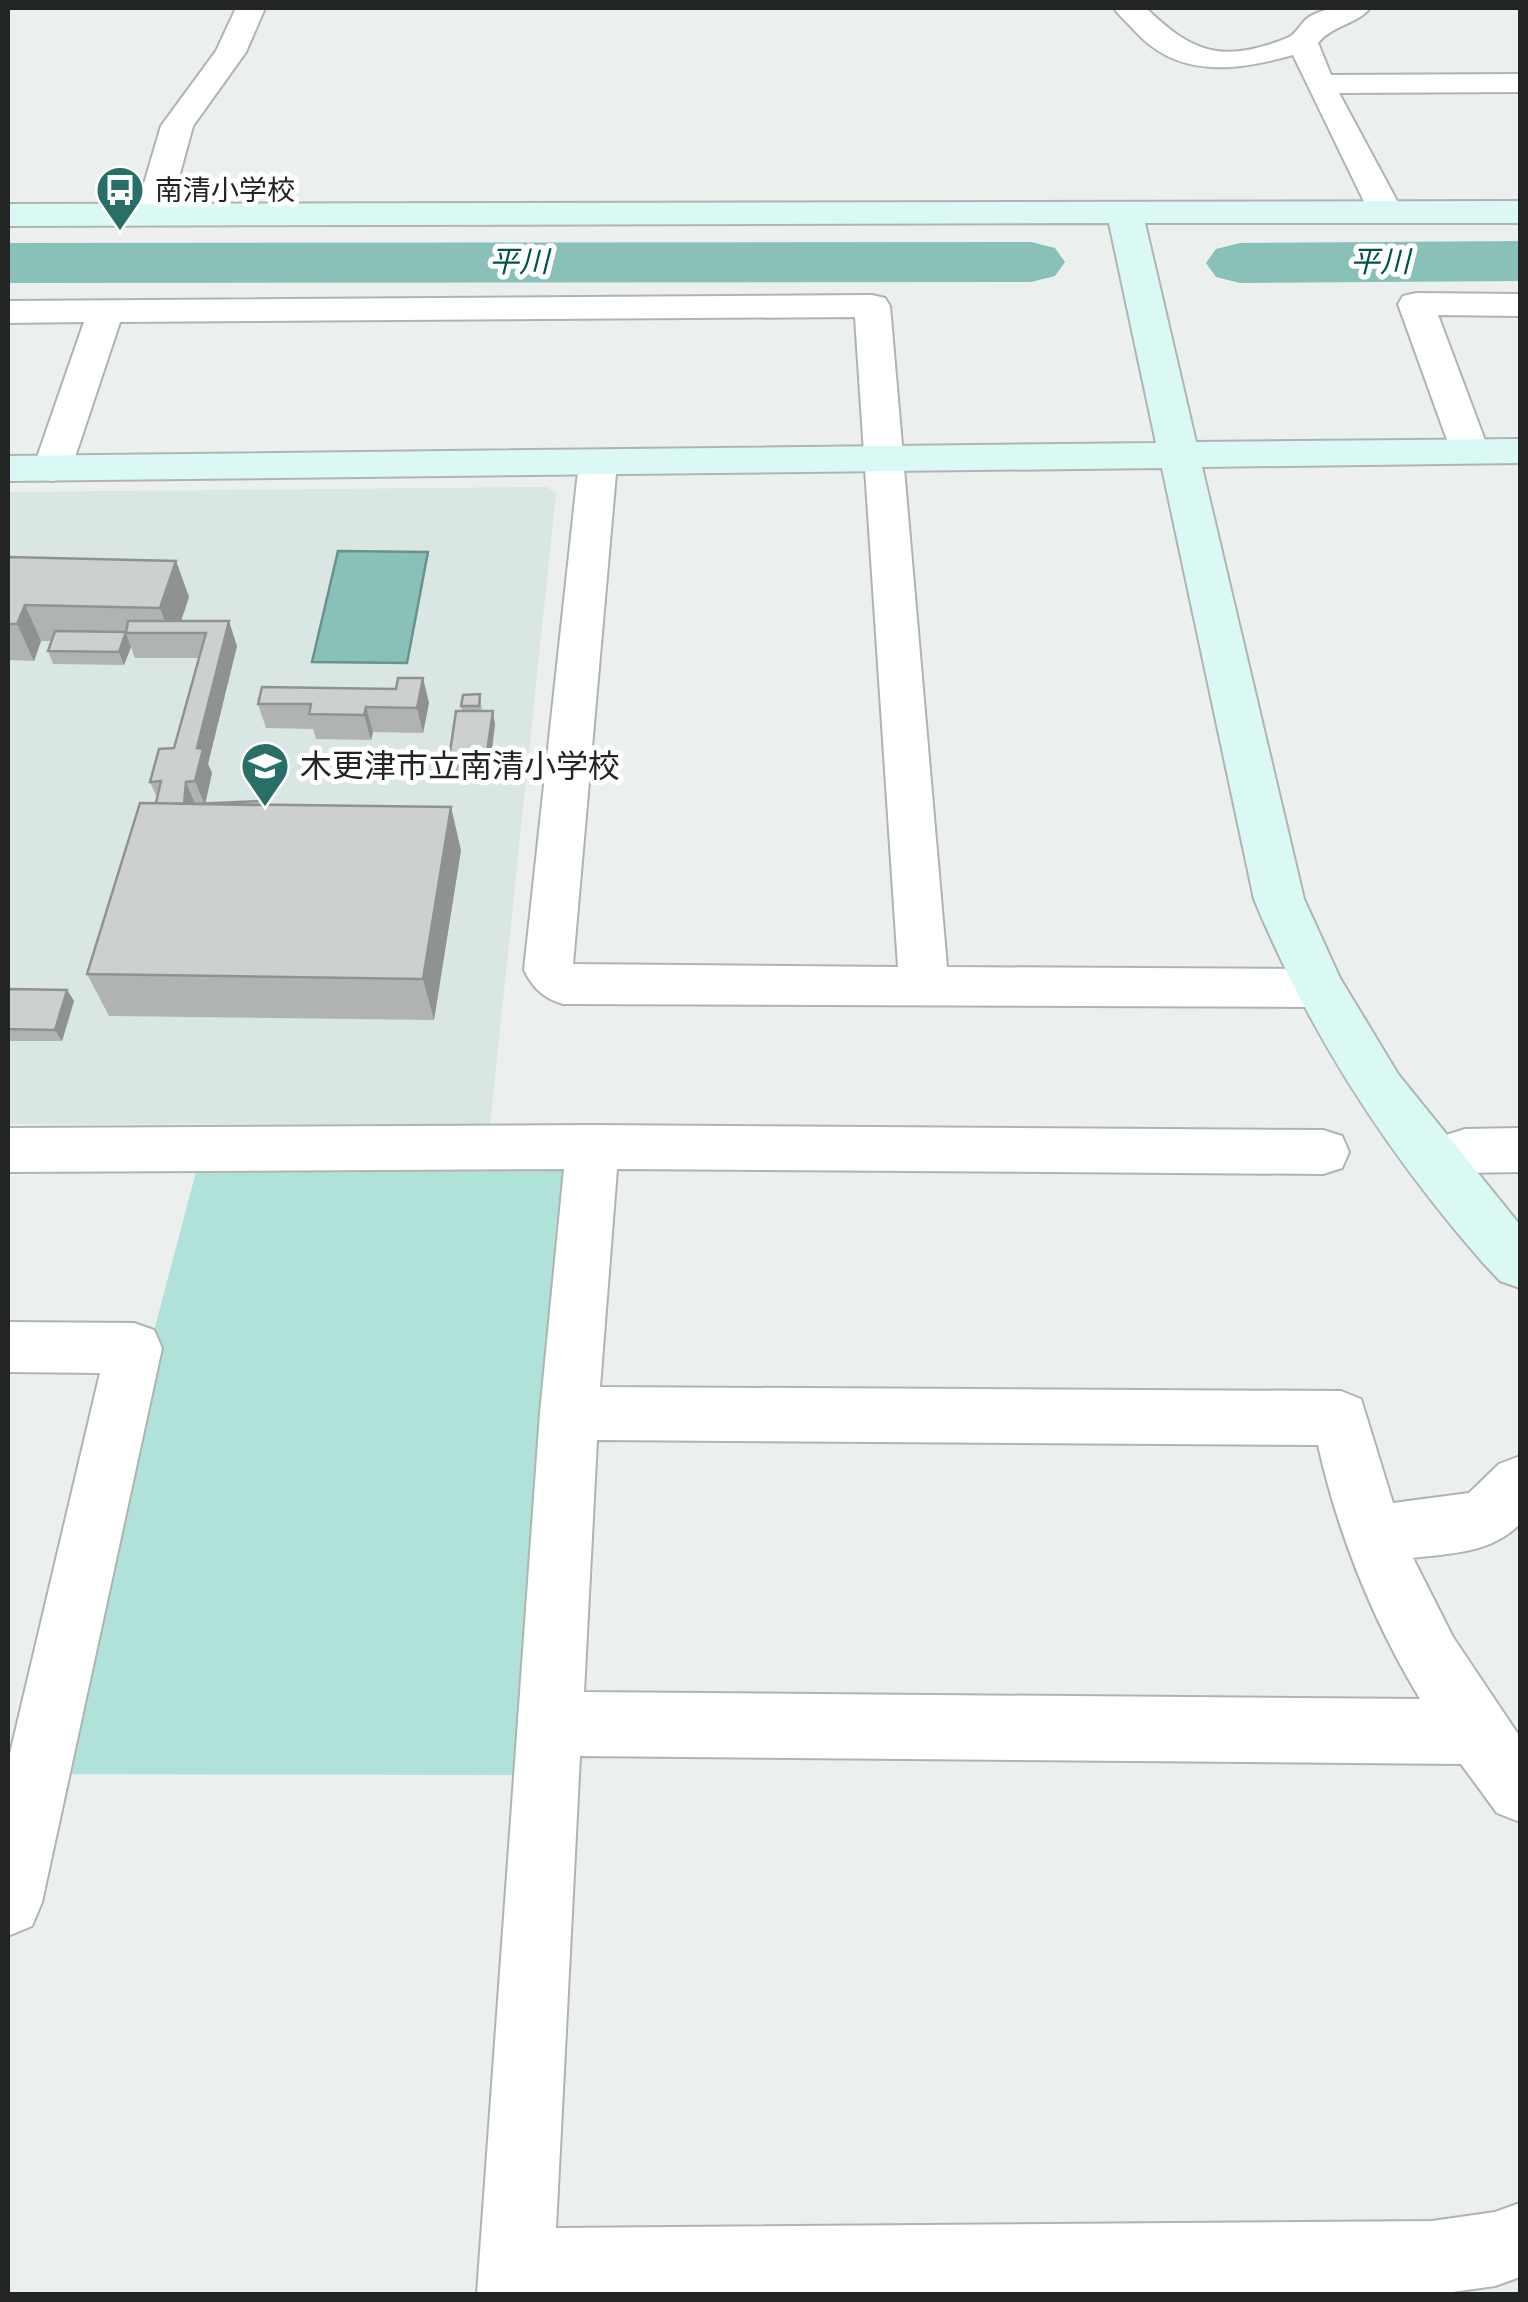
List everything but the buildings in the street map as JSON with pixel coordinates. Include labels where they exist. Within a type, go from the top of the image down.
[{"type":"street","points":[[152,214],[177,126],[231,52],[250,8]]},
{"type":"street","points":[[1128,8],[1162,42],[1201,59],[1250,58],[1304,43],[1318,24],[1356,8]]},
{"type":"street","points":[[1304,43],[1319,84],[1386,212]]},
{"type":"street","points":[[1319,84],[1520,83]]},
{"type":"street","points":[[8,215],[1129,229],[1386,212],[1520,212]]},
{"type":"street","points":[[1129,229],[1279,899],[1350,1050],[1416,1143],[1520,1262]]},
{"type":"street","points":[[1470,451],[1416,304],[1520,304]]},
{"type":"street","points":[[8,312],[872,306],[924,987]]},
{"type":"street","points":[[52,468],[106,310]]},
{"type":"street","points":[[8,469],[1520,451]]},
{"type":"street","points":[[598,462],[548,970],[563,985],[1318,988]]},
{"type":"street","points":[[592,1147],[569,1412],[516,2280],[1432,2258],[1495,2249],[1520,2240]]},
{"type":"street","points":[[8,1150],[592,1147],[1323,1152]]},
{"type":"street","points":[[1465,1150],[1520,1150]]},
{"type":"street","points":[[8,1347],[134,1348],[26,1735],[8,1902]]},
{"type":"street","points":[[569,1412],[1341,1418],[1354,1484],[1407,1622],[1475,1732],[1520,1790]]},
{"type":"street","points":[[1373,1535],[1483,1520],[1520,1484]]},
{"type":"street","points":[[549,1724],[1475,1732]]},
{"type":"shaded area","name":"木更津市立南清小学校","points":[[547,487],[556,493],[490,1125],[8,1124],[8,492]]},
{"type":"shaded area","points":[[338,551],[428,552],[407,663],[312,662]]},
{"type":"shaded area","points":[[592,1147],[546,1775],[37,1774],[202,1149]]},
{"type":"waterway","name":"平川","points":[[1240,263],[1520,261]]},
{"type":"waterway","name":"平川","points":[[8,263],[1031,262]]},
{"type":"place","name":"南清小学校","points":[[120,232]]},
{"type":"place","name":"木更津市立南清小学校","points":[[265,808]]}]
